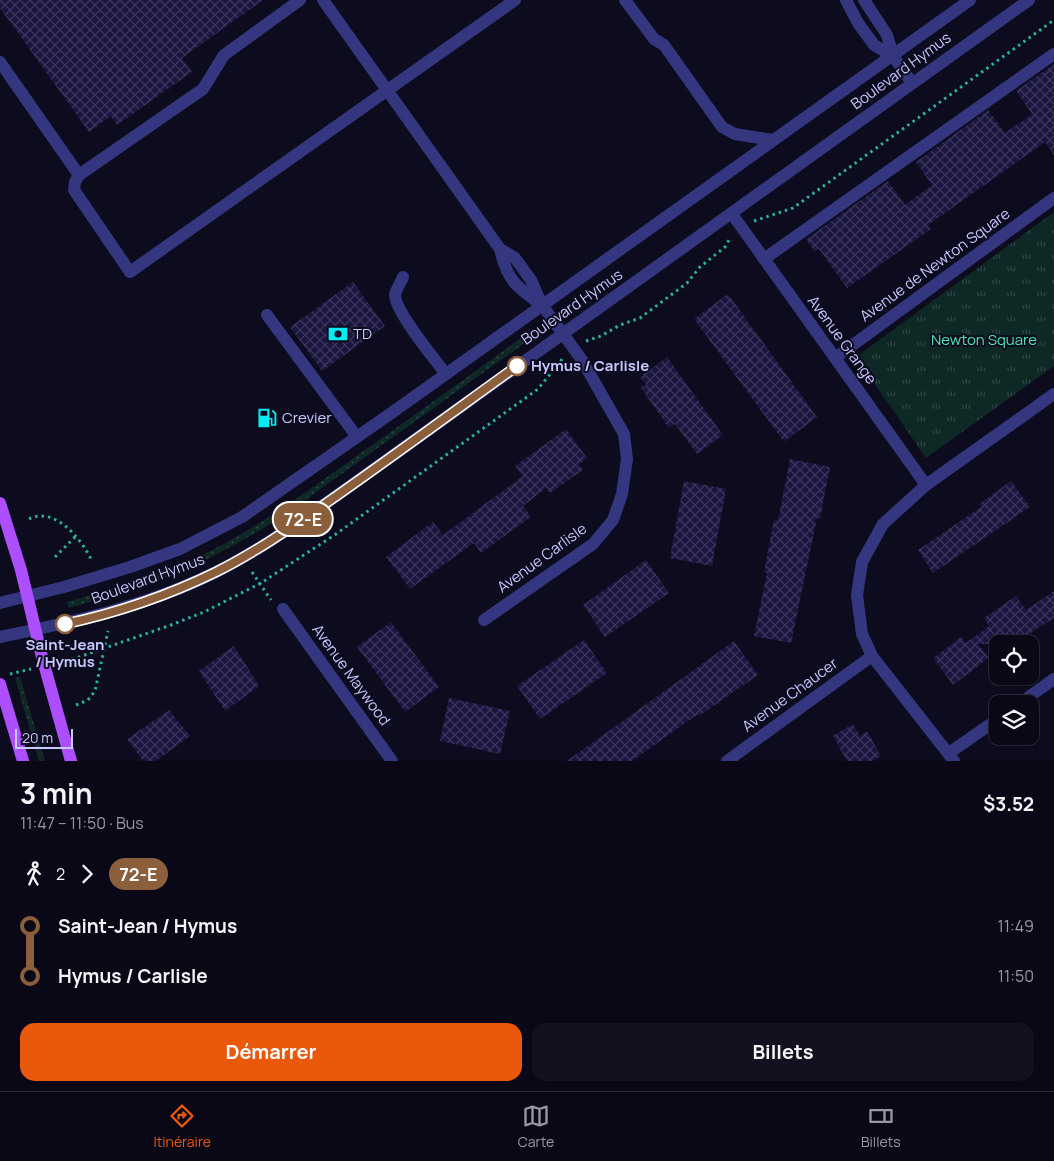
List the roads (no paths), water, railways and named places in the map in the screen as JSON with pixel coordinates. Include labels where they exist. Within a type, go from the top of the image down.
[{"type":"main road","points":[[0,503],[21,570],[35,630],[71,761]]},
{"type":"main road","points":[[0,684],[23,761]]},
{"type":"street","points":[[300,0],[224,56],[202,89],[79,175],[75,182],[74,190],[130,272],[515,0]]},
{"type":"street","points":[[323,0],[500,249],[504,267],[518,289],[542,305]]},
{"type":"street","points":[[625,0],[654,39],[664,45],[722,127],[735,134],[773,140]]},
{"type":"street","points":[[846,0],[858,23],[874,45],[893,56]]},
{"type":"street","points":[[864,0],[887,34],[893,56],[912,83]]},
{"type":"street","name":"Boulevard Hymus","points":[[0,603],[130,567],[201,539],[265,502],[970,0]]},
{"type":"street","name":"Boulevard Hymus","points":[[0,637],[72,622],[143,601],[202,578],[240,559],[286,531],[1029,0]]},
{"type":"street","points":[[764,259],[1054,54]]},
{"type":"street","points":[[0,62],[79,175]]},
{"type":"street","name":"Avenue de Newton Square","points":[[835,358],[1054,198]]},
{"type":"street","name":"Avenue Grange","points":[[732,214],[926,485]]},
{"type":"street","points":[[403,277],[395,294],[397,304],[446,374]]},
{"type":"street","name":"Avenue Carlisle","points":[[484,620],[594,544],[613,520],[622,494],[627,459],[624,434],[582,360],[542,305]]},
{"type":"street","points":[[267,315],[357,437]]},
{"type":"street","points":[[989,726],[952,757],[872,656],[862,634],[857,594],[862,562],[883,524],[926,485],[1054,394]]},
{"type":"street","name":"Avenue Maywood","points":[[278,607],[392,761]]},
{"type":"street","name":"Avenue Chaucer","points":[[726,761],[872,656]]},
{"type":"street","points":[[1032,695],[1054,679]]},
{"type":"place","name":"TD","points":[[338,334]]},
{"type":"place","name":"Hymus / Carlisle","points":[[517,366]]},
{"type":"place","name":"Crevier","points":[[267,418]]},
{"type":"place","name":"Saint-Jean / Hymus","points":[[65,624]]},
{"type":"park label","name":"Newton Square","points":[[984,340]]}]
